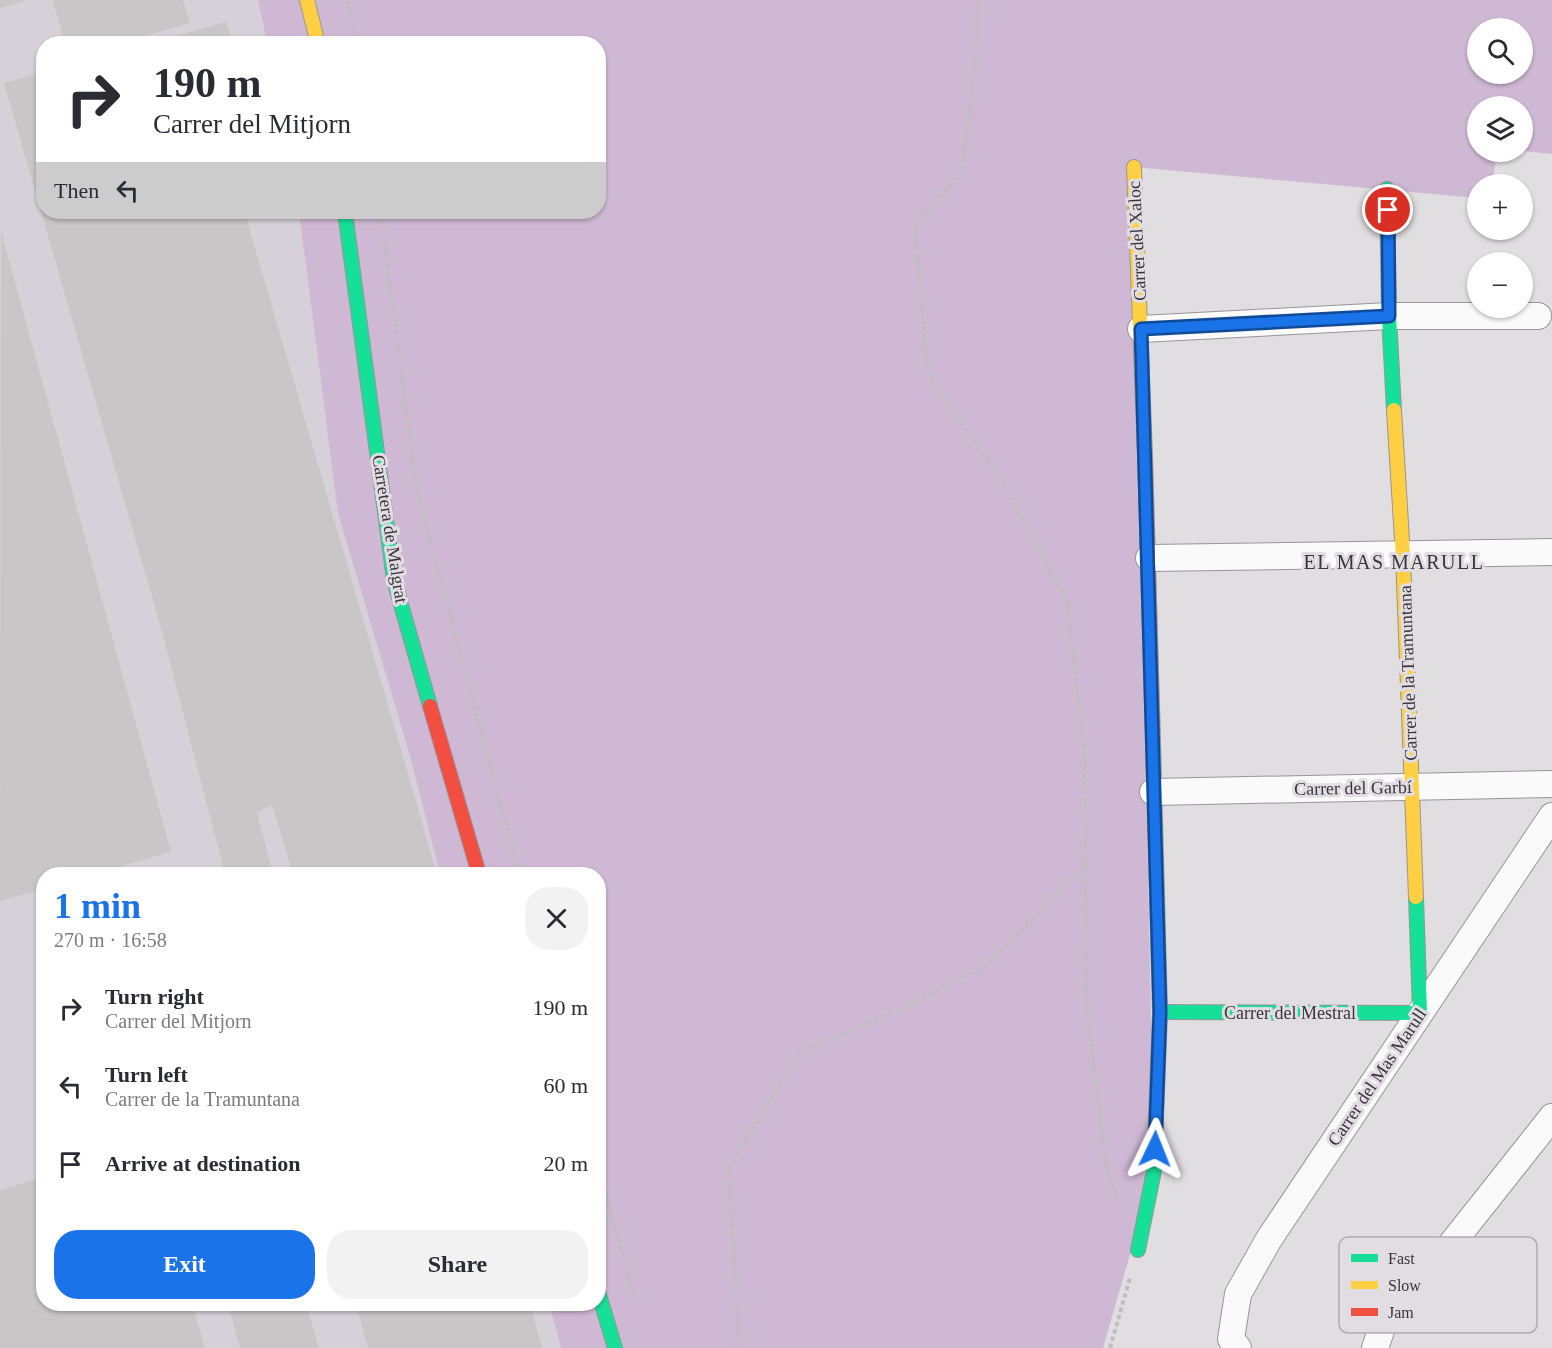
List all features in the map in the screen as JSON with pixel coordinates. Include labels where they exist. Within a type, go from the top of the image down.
[{"type":"street","points":[[307,0],[316,36]]},
{"type":"street","name":"Carrer del Xaloc","points":[[1134,167],[1149,558],[1160,1012],[1154,1171],[1138,1250]]},
{"type":"street","name":"Carrer de la Tramuntana","points":[[1387,189],[1389,316],[1403,556],[1420,1013]]},
{"type":"street","name":"Carretera de Malgrat","points":[[346,219],[394,580],[477,867]]},
{"type":"street","points":[[1141,329],[1389,316],[1538,316]]},
{"type":"street","points":[[1149,558],[1552,552]]},
{"type":"street","name":"Carrer del Garbí","points":[[1153,792],[1552,784]]},
{"type":"street","name":"Carrer del Mas Marull","points":[[1239,1348],[1231,1339],[1238,1294],[1269,1239],[1552,816]]},
{"type":"street","name":"Carrer del Mestral","points":[[1160,1012],[1420,1013]]},
{"type":"street","points":[[1457,1237],[1552,1117]]},
{"type":"street","points":[[604,1311],[615,1348]]},
{"type":"street","points":[[1374,1348],[1380,1333]]},
{"type":"path","points":[[348,0],[355,36]]},
{"type":"path","points":[[978,0],[976,57],[962,170],[915,228],[928,375],[1005,486],[1067,602],[1085,756],[1086,1001],[1106,1165],[1118,1197]]},
{"type":"path","points":[[382,219],[416,487],[517,867]]},
{"type":"path","points":[[736,1348],[738,1320],[728,1169],[799,1053],[903,1008],[986,965],[1084,866]]},
{"type":"path","points":[[606,1194],[636,1302]]},
{"type":"path","points":[[1110,1348],[1138,1250]]},
{"type":"shaded area","points":[[0,0],[258,0],[266,36],[36,36],[36,219],[300,219],[338,513],[410,756],[438,867],[36,867],[36,1311],[551,1311],[561,1348],[0,1348]]},
{"type":"shaded area","points":[[258,0],[1552,0],[1552,154],[1533,152],[1533,96],[1467,96],[1467,162],[1495,162],[1494,174],[1467,174],[1467,197],[1134,167],[1154,1171],[1103,1348],[561,1348],[551,1311],[606,1311],[606,867],[438,867],[410,756],[338,513],[300,219],[606,219],[606,36],[266,36]]},
{"type":"building","points":[[0,0],[25,0],[25,1],[0,8]]},
{"type":"building","points":[[53,0],[183,0],[190,23],[145,36],[63,36]]},
{"type":"building","points":[[226,22],[230,36],[176,36]]},
{"type":"building","points":[[36,74],[36,194],[4,83]]},
{"type":"building","points":[[43,219],[247,219],[435,867],[291,867],[272,805],[257,813],[271,867],[223,867],[161,628]]},
{"type":"building","points":[[1,231],[171,852],[118,867],[36,867],[36,891],[0,901]]},
{"type":"building","points":[[36,1179],[36,1311],[194,1311],[205,1348],[0,1348],[0,1190]]},
{"type":"building","points":[[230,1311],[308,1311],[319,1348],[240,1348]]},
{"type":"building","points":[[358,1311],[532,1311],[542,1348],[368,1348]]},
{"type":"traffic: fast","points":[[1387,189],[1389,316],[1394,410]]},
{"type":"traffic: fast","points":[[346,219],[394,580],[430,706]]},
{"type":"traffic: fast","points":[[1138,1250],[1154,1171],[1160,1012],[1153,741]]},
{"type":"traffic: fast","points":[[1160,1012],[1420,1013],[1416,897]]},
{"type":"traffic: fast","points":[[604,1311],[615,1348]]},
{"type":"traffic: slow","points":[[307,0],[316,36]]},
{"type":"traffic: slow","points":[[1134,167],[1145,455]]},
{"type":"traffic: slow","points":[[1394,410],[1403,556],[1416,897]]},
{"type":"traffic: jam","points":[[1145,455],[1153,741]]},
{"type":"traffic: jam","points":[[430,706],[477,867]]},
{"type":"district","name":"EL MAS MARULL","points":[[1394,562]]},
{"type":"route","points":[[1155,1149],[1160,1012],[1141,329],[1389,316],[1388,210]]}]
